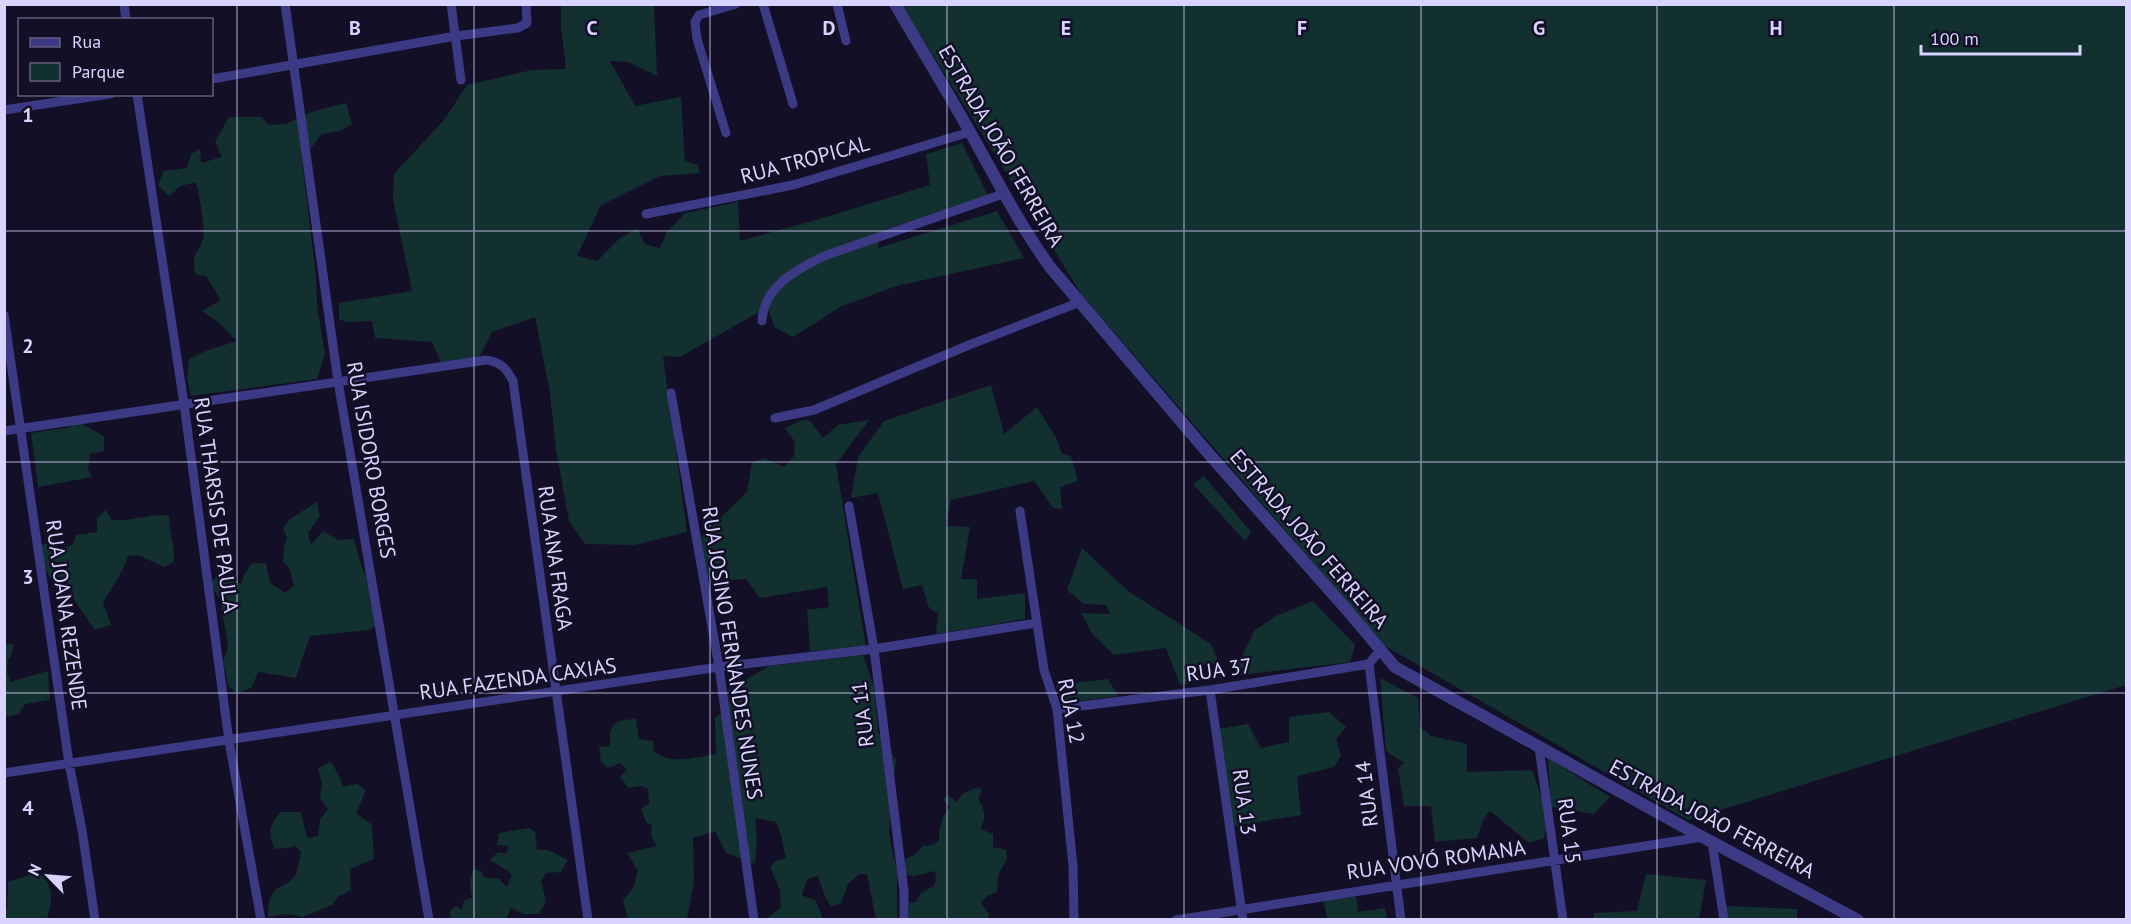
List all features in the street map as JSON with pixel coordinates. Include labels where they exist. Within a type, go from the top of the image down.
[{"type":"street","name":"RUA ISIDORO BORGES","points":[[285,4],[338,381],[429,920]]},
{"type":"street","points":[[451,4],[461,80]]},
{"type":"street","points":[[213,79],[524,26],[528,17],[526,4]]},
{"type":"street","points":[[726,133],[697,39],[695,22],[699,15],[736,4]]},
{"type":"street","points":[[763,4],[793,104]]},
{"type":"street","points":[[837,4],[846,41]]},
{"type":"street","name":"ESTRADA JOÃO FERREIRA","points":[[895,4],[1027,235],[1050,267],[1208,453],[1395,667],[1858,920]]},
{"type":"street","points":[[4,110],[97,96]]},
{"type":"street","name":"RUA THARSIS DE PAULA","points":[[137,96],[184,404],[229,741],[261,920]]},
{"type":"street","name":"RUA TROPICAL","points":[[646,214],[792,185],[970,132]]},
{"type":"street","points":[[762,321],[766,301],[773,290],[803,266],[824,256],[1003,194]]},
{"type":"street","points":[[775,418],[814,410],[969,345],[1080,302]]},
{"type":"street","name":"RUA JOANA REZENDE","points":[[4,315],[69,764],[95,920]]},
{"type":"street","name":"RUA ANA FRAGA","points":[[338,381],[486,360],[506,368],[513,381],[588,920]]},
{"type":"street","points":[[4,431],[338,381]]},
{"type":"street","name":"RUA JOSINO FERNANDES NUNES","points":[[671,393],[719,667],[754,920]]},
{"type":"street","name":"RUA 11","points":[[849,506],[874,649],[904,891],[904,920]]},
{"type":"street","name":"RUA 12","points":[[1020,511],[1044,670],[1057,709],[1073,866],[1074,920]]},
{"type":"street","name":"RUA FAZENDA CAXIAS","points":[[4,773],[719,667],[874,649],[1036,623]]},
{"type":"street","points":[[1369,664],[1380,650]]},
{"type":"street","name":"RUA 37","points":[[1057,709],[1210,690],[1369,664]]},
{"type":"street","name":"RUA 14","points":[[1369,664],[1401,920]]},
{"type":"street","name":"RUA 13","points":[[1210,690],[1243,920]]},
{"type":"street","name":"RUA 15","points":[[1539,747],[1563,920]]},
{"type":"street","points":[[1707,839],[1724,920]]},
{"type":"street","name":"RUA VOVÓ ROMANA","points":[[1176,920],[1396,883],[1707,839]]},
{"type":"green space","points":[[561,5],[654,5],[657,76],[628,62],[610,61],[635,106],[681,97],[685,161],[698,165],[700,173],[660,176],[601,205],[577,256],[597,261],[619,239],[637,228],[645,244],[660,248],[667,232],[685,213],[738,202],[740,241],[826,217],[930,185],[926,154],[962,143],[988,195],[881,231],[878,248],[997,211],[1024,258],[896,286],[840,307],[793,337],[774,327],[768,307],[680,357],[663,356],[687,532],[635,545],[585,544],[569,521],[556,450],[550,393],[535,317],[492,332],[479,358],[441,362],[432,342],[375,338],[372,321],[346,322],[339,319],[339,303],[412,291],[393,199],[394,174],[444,120],[467,85],[532,70],[566,69]]},
{"type":"green space","points":[[902,5],[2126,5],[2126,685],[1688,820],[1385,646],[1082,295]]},
{"type":"green space","points":[[346,103],[352,124],[340,131],[322,134],[302,159],[316,276],[317,306],[325,354],[317,379],[191,396],[187,378],[189,359],[237,341],[219,323],[202,311],[221,300],[206,276],[195,274],[194,257],[204,234],[196,182],[181,186],[169,196],[158,185],[164,171],[187,168],[191,154],[200,149],[201,163],[222,157],[215,142],[229,117],[262,117],[268,125],[286,124],[311,112]]},
{"type":"green space","points":[[991,385],[1004,434],[1037,407],[1056,438],[1062,454],[1071,456],[1078,481],[1060,487],[1062,509],[1053,508],[1034,481],[951,500],[946,526],[970,527],[961,579],[977,579],[977,599],[1025,593],[1025,619],[936,634],[938,613],[929,608],[922,585],[903,589],[878,493],[851,498],[858,457],[884,421]]},
{"type":"green space","points":[[803,420],[810,421],[823,438],[838,425],[869,420],[836,464],[866,647],[810,651],[807,610],[829,607],[827,587],[760,598],[746,579],[707,578],[701,537],[747,492],[752,463],[764,458],[784,467],[794,456],[795,442],[785,428]]},
{"type":"green space","points":[[80,423],[104,436],[104,451],[90,454],[88,469],[92,477],[38,487],[31,433],[66,428]]},
{"type":"green space","points":[[1204,476],[1251,532],[1245,541],[1193,484]]},
{"type":"green space","points":[[317,502],[320,516],[308,533],[311,545],[323,531],[338,540],[354,539],[369,583],[377,625],[369,630],[310,636],[296,678],[258,672],[252,687],[237,694],[228,685],[223,661],[228,646],[220,600],[210,583],[217,576],[241,584],[252,563],[266,563],[270,583],[285,593],[294,586],[290,569],[283,562],[287,537],[283,529],[290,519]]},
{"type":"green space","points":[[106,510],[112,520],[169,515],[174,562],[164,567],[138,555],[128,556],[103,603],[111,625],[95,630],[74,600],[72,589],[66,580],[59,578],[52,581],[43,565],[40,548],[45,543],[62,548],[73,545],[76,535],[97,532],[97,518]]},
{"type":"green space","points":[[1082,548],[1128,591],[1211,644],[1219,663],[1203,664],[1203,680],[1180,685],[1166,648],[1114,655],[1093,635],[1081,613],[1110,614],[1106,605],[1084,604],[1067,590]]},
{"type":"green space","points":[[1313,601],[1355,645],[1350,662],[1233,676],[1254,631],[1276,616]]},
{"type":"green space","points":[[5,644],[14,644],[8,659],[7,672],[10,682],[48,671],[50,700],[25,704],[19,714],[4,717]]},
{"type":"green space","points":[[863,655],[874,687],[878,732],[896,760],[889,834],[897,871],[897,919],[876,919],[867,874],[859,874],[848,884],[841,903],[831,907],[818,876],[807,879],[802,895],[816,901],[823,919],[766,919],[781,907],[780,890],[770,867],[776,861],[786,858],[776,822],[755,818],[757,840],[755,864],[726,853],[715,831],[693,838],[694,882],[687,919],[628,919],[623,900],[634,887],[638,871],[627,853],[657,846],[651,836],[652,826],[646,822],[641,808],[649,804],[648,789],[641,786],[629,788],[620,777],[627,770],[620,763],[608,768],[601,762],[599,747],[610,746],[614,725],[618,722],[636,719],[639,739],[653,741],[653,750],[667,758],[683,759],[716,754],[715,717],[729,709],[728,690],[769,666]]},
{"type":"green space","points":[[1380,678],[1418,698],[1420,727],[1431,736],[1467,744],[1467,772],[1532,770],[1545,812],[1544,838],[1529,843],[1490,811],[1483,820],[1477,838],[1435,842],[1431,806],[1404,806],[1398,768],[1404,763],[1386,751]]},
{"type":"green space","points":[[1108,679],[1118,696],[1066,703],[1056,685]]},
{"type":"green space","points":[[1329,712],[1346,727],[1336,739],[1341,756],[1334,767],[1297,776],[1301,815],[1233,826],[1218,729],[1248,724],[1261,748],[1289,742],[1289,717]]},
{"type":"green space","points":[[1548,758],[1610,797],[1594,814],[1551,807]]},
{"type":"green space","points":[[331,762],[341,779],[342,787],[357,784],[366,790],[356,813],[372,825],[374,859],[350,869],[351,890],[339,896],[332,905],[303,917],[287,914],[268,917],[273,892],[295,876],[301,852],[295,846],[275,849],[270,834],[272,825],[280,812],[301,812],[307,838],[318,836],[320,820],[328,809],[320,798],[322,784],[318,768]]},
{"type":"green space","points":[[979,787],[982,791],[978,799],[984,814],[984,822],[980,829],[993,834],[993,847],[1006,850],[1007,859],[998,875],[997,892],[987,896],[981,903],[989,914],[988,919],[909,919],[909,902],[916,902],[921,893],[934,886],[936,879],[935,871],[913,876],[906,875],[904,869],[906,859],[923,846],[933,845],[939,841],[941,823],[950,807],[943,798],[949,796],[956,802],[964,793]]},
{"type":"green space","points":[[529,828],[535,832],[537,850],[548,850],[568,860],[561,872],[546,873],[541,880],[546,902],[539,914],[524,914],[511,908],[506,919],[452,919],[449,913],[455,906],[462,910],[464,900],[472,898],[470,884],[473,869],[481,871],[484,877],[499,879],[507,887],[512,874],[490,860],[498,852],[506,854],[508,846],[497,845],[499,833]]},
{"type":"green space","points":[[37,867],[51,892],[47,919],[5,919],[8,882],[27,876]]},
{"type":"green space","points":[[1646,874],[1706,880],[1699,919],[1594,919],[1594,913],[1637,911]]},
{"type":"green space","points":[[1356,895],[1358,912],[1385,908],[1387,919],[1311,920],[1327,918],[1323,899]]},
{"type":"green space","points":[[1726,906],[1797,909],[1797,919],[1728,919]]}]
